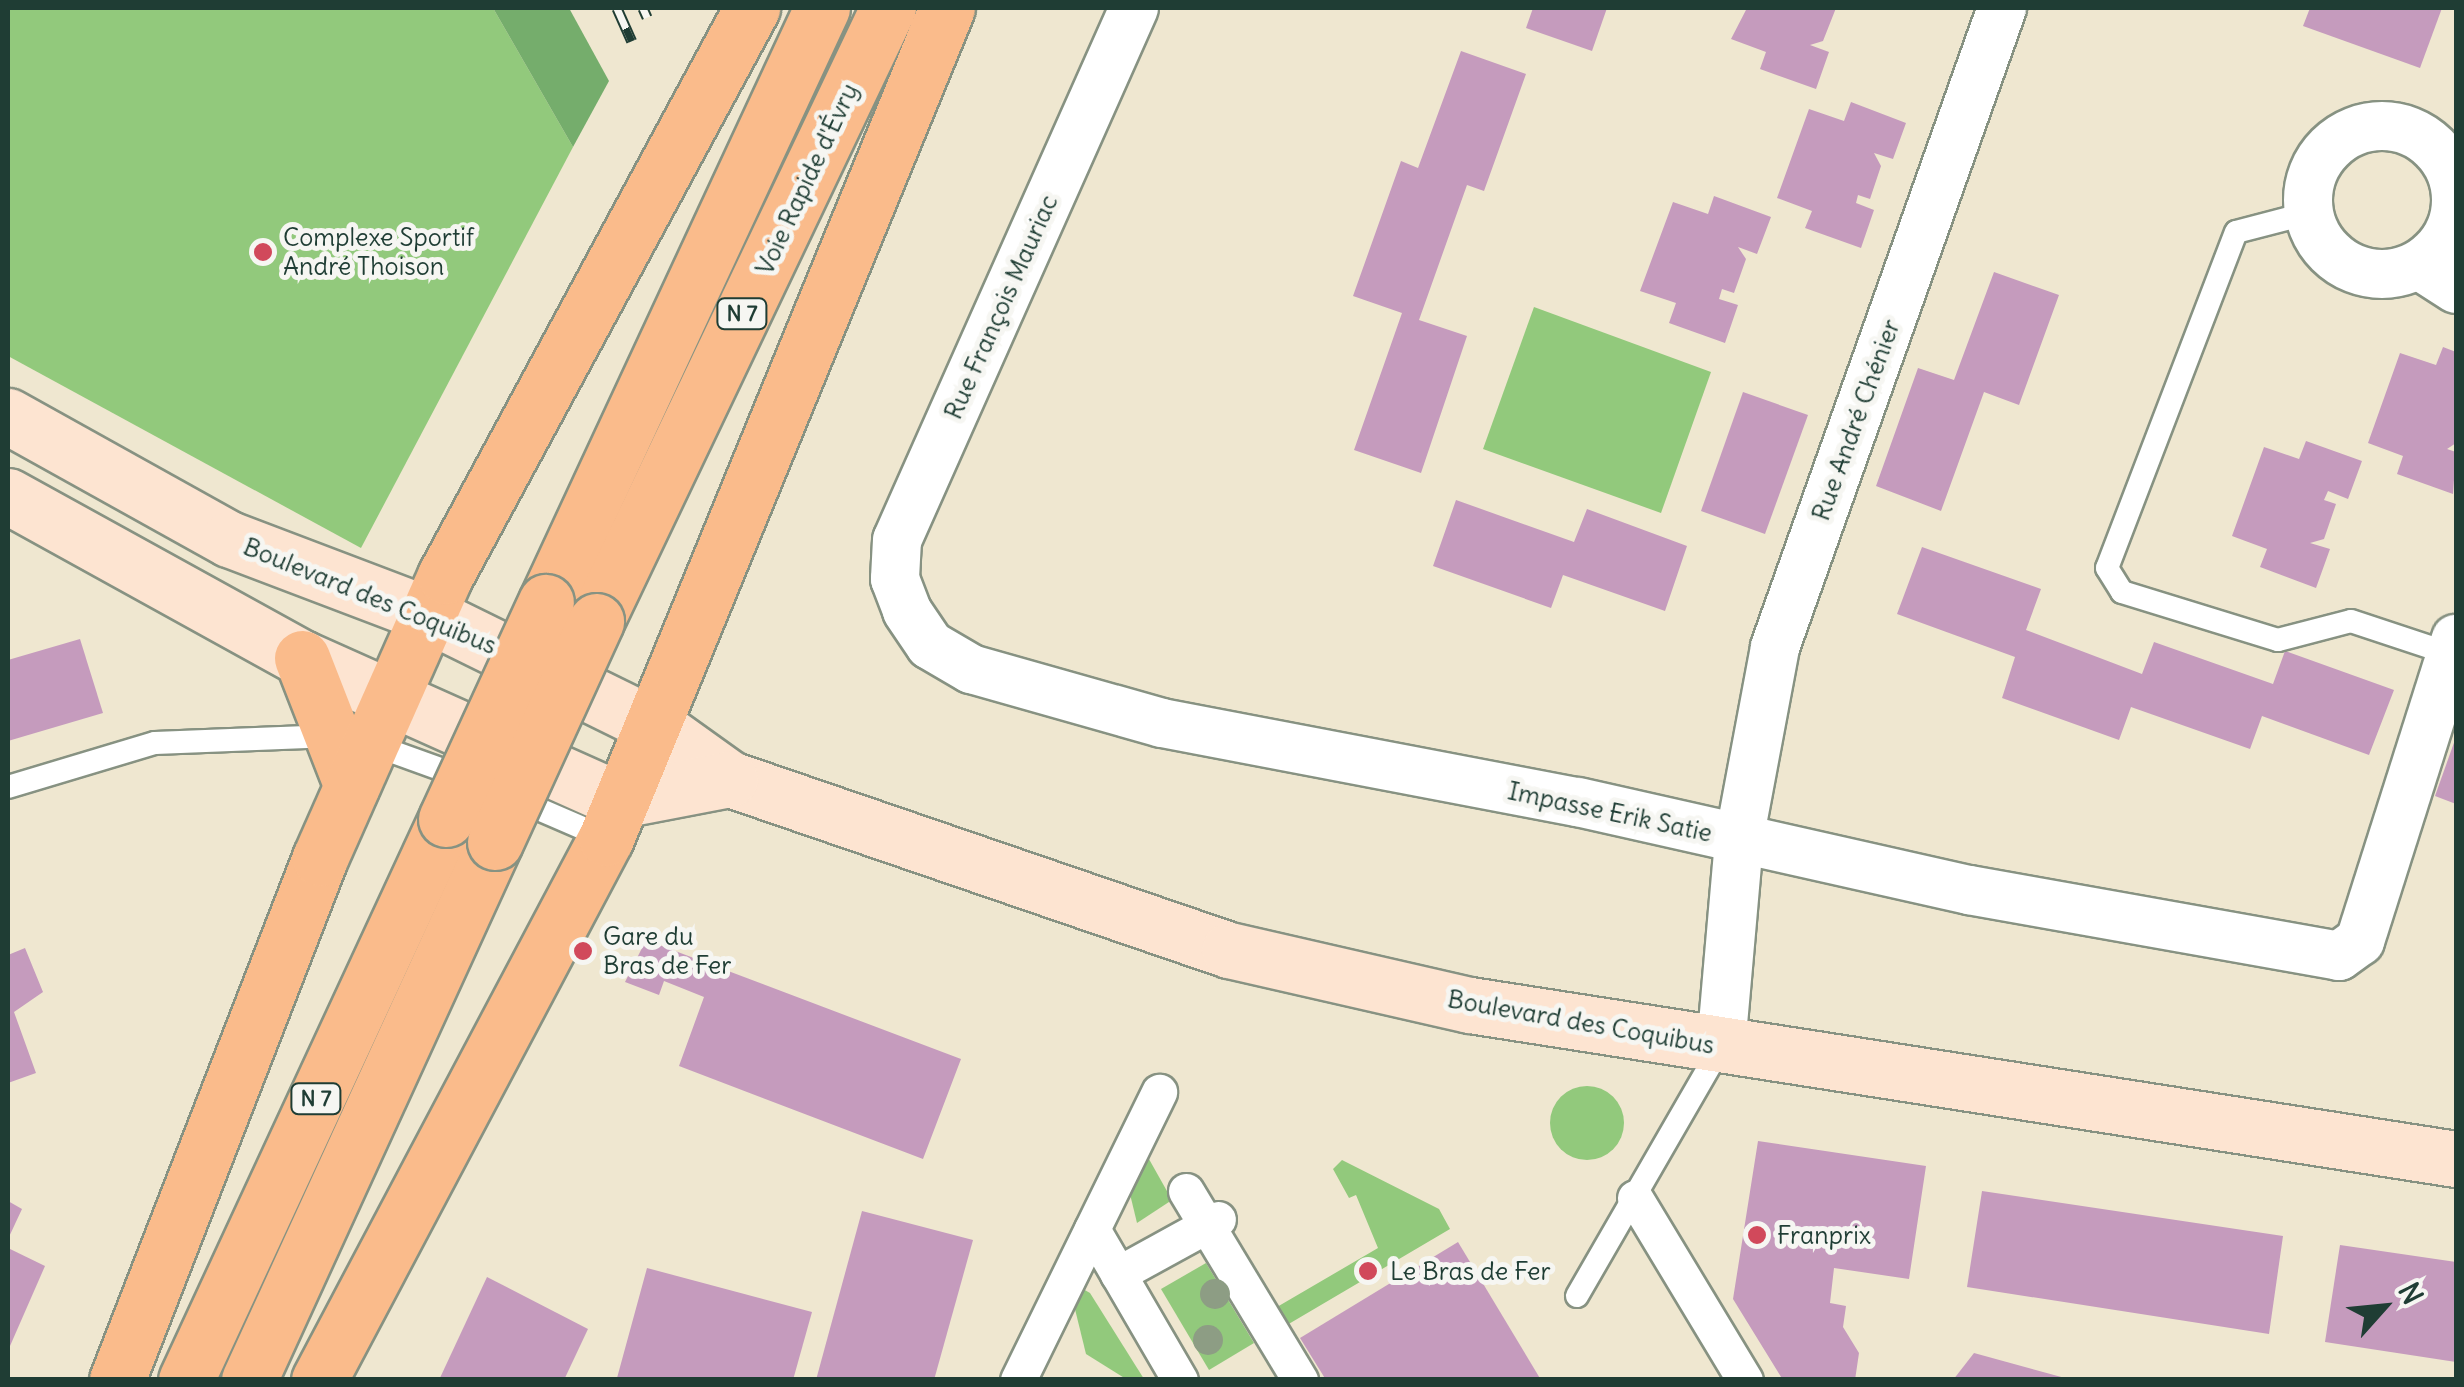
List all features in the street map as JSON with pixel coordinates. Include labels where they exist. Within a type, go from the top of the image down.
[{"type":"main road","points":[[117,1380],[362,741],[752,8]]},
{"type":"main road","name":"N 7","points":[[186,1380],[822,8]]},
{"type":"main road","name":"Voie Rapide d'Évry","points":[[249,1380],[596,620],[888,8]]},
{"type":"main road","points":[[319,1380],[613,819],[657,727],[947,8]]},
{"type":"main road","name":"Boulevard des Coquibus","points":[[8,416],[300,572],[429,615],[657,727],[730,779],[1229,950],[1470,1004],[1721,1047],[2456,1159]]},
{"type":"main road","points":[[8,496],[302,658],[362,741],[613,819]]},
{"type":"main road","name":"Boulevard des Coquibus","points":[[613,819],[730,779]]},
{"type":"street","name":"Rue François Mauriac","points":[[906,611],[895,579],[897,540],[1134,8]]},
{"type":"street","name":"Rue André Chénier","points":[[1721,1047],[1739,840],[1775,647],[2002,8]]},
{"type":"street","points":[[2384,126],[2424,138],[2456,192],[2439,248],[2438,277],[2378,275],[2354,269],[2324,246],[2308,213],[2318,162],[2335,142],[2384,126]]},
{"type":"street","name":"Impasse Erik Satie","points":[[906,611],[930,645],[971,669],[1162,724],[2304,956],[2339,956],[2360,941],[2454,647]]},
{"type":"street","points":[[1018,1380],[1159,1092]]},
{"type":"street","points":[[1186,1191],[1212,1222],[1300,1379]]},
{"type":"street","points":[[1635,1198],[1746,1380]]},
{"type":"street","points":[[1118,1274],[1212,1222]]},
{"type":"street","points":[[1092,1229],[1180,1380]]},
{"type":"lane","points":[[2308,213],[2236,232],[2107,568],[2122,592],[2278,640],[2351,621],[2454,647]]},
{"type":"lane","points":[[8,787],[156,743],[362,741]]},
{"type":"lane","points":[[1578,1296],[1721,1047]]},
{"type":"green space","name":"Complexe Sportif André Thoison","points":[[8,8],[493,8],[573,147],[361,548],[8,356]]},
{"type":"green space","points":[[493,8],[569,8],[609,81],[573,147]]},
{"type":"green space","points":[[1534,307],[1711,372],[1661,513],[1483,449]]},
{"type":"green space","points":[[1587,1086],[1601,1088],[1613,1097],[1622,1109],[1622,1137],[1613,1149],[1601,1158],[1587,1160],[1573,1158],[1561,1149],[1552,1137],[1550,1123],[1552,1109],[1561,1097],[1573,1088]]},
{"type":"green space","points":[[1145,1152],[1172,1200],[1137,1223],[1130,1194]]},
{"type":"green space","points":[[1342,1160],[1439,1209],[1450,1229],[1287,1325],[1277,1307],[1378,1248],[1356,1195],[1349,1198],[1333,1169]]},
{"type":"green space","points":[[1206,1263],[1254,1343],[1209,1370],[1161,1289]]},
{"type":"green space","points":[[1083,1289],[1090,1293],[1144,1379],[1126,1379],[1086,1354],[1072,1297]]},
{"type":"building","points":[[1533,8],[1607,8],[1592,51],[1526,28]]},
{"type":"building","points":[[1747,8],[1836,8],[1823,41],[1810,45],[1829,52],[1816,89],[1760,69],[1766,52],[1731,39]]},
{"type":"building","points":[[2310,8],[2442,8],[2420,68],[2303,26]]},
{"type":"building","points":[[1461,51],[1526,74],[1484,191],[1467,185],[1419,320],[1467,336],[1421,473],[1354,450],[1402,313],[1353,296],[1401,161],[1418,168]]},
{"type":"building","points":[[1851,102],[1906,123],[1893,159],[1874,153],[1881,166],[1870,199],[1858,195],[1856,203],[1874,210],[1861,248],[1805,228],[1812,211],[1777,198],[1809,109],[1844,121]]},
{"type":"building","points":[[1714,196],[1771,217],[1757,254],[1738,247],[1746,259],[1734,293],[1722,289],[1719,299],[1738,305],[1725,343],[1669,323],[1676,303],[1640,291],[1673,202],[1708,214]]},
{"type":"building","points":[[1994,272],[2059,295],[2019,405],[1984,392],[1941,511],[1876,486],[1918,368],[1954,380]]},
{"type":"building","points":[[2443,347],[2456,352],[2456,443],[2447,449],[2456,452],[2453,494],[2397,474],[2403,456],[2368,443],[2400,353],[2436,365]]},
{"type":"building","points":[[1743,392],[1808,415],[1765,534],[1701,511]]},
{"type":"building","points":[[2306,441],[2362,461],[2348,499],[2328,491],[2324,500],[2336,504],[2324,539],[2310,543],[2330,549],[2316,588],[2260,567],[2267,549],[2232,536],[2264,447],[2299,459]]},
{"type":"building","points":[[1456,500],[1574,542],[1587,509],[1687,546],[1665,611],[1563,575],[1551,608],[1433,566]]},
{"type":"building","points":[[1922,547],[2041,589],[2026,630],[2142,674],[2154,642],[2273,684],[2285,651],[2394,690],[2369,755],[2262,716],[2250,749],[2131,707],[2119,740],[2002,698],[2015,657],[1897,614]]},
{"type":"building","points":[[80,639],[103,713],[8,741],[8,660]]},
{"type":"building","points":[[2456,737],[2456,804],[2435,796]]},
{"type":"building","points":[[646,940],[961,1059],[923,1159],[679,1066],[704,997],[664,981],[659,995],[625,982]]},
{"type":"building","points":[[25,948],[43,992],[14,1012],[36,1073],[8,1083],[8,955]]},
{"type":"building","points":[[1758,1141],[1926,1166],[1909,1279],[1834,1268],[1830,1303],[1846,1306],[1843,1327],[1859,1353],[1855,1380],[1783,1380],[1733,1299]]},
{"type":"building","points":[[1982,1191],[2283,1236],[2269,1334],[1967,1287]]},
{"type":"building","points":[[8,1201],[22,1209],[8,1239]]},
{"type":"building","points":[[862,1211],[973,1240],[934,1380],[816,1380]]},
{"type":"building","points":[[1458,1242],[1541,1380],[1326,1380],[1300,1338]]},
{"type":"building","points":[[2340,1245],[2456,1262],[2456,1362],[2325,1342]]},
{"type":"building","points":[[8,1248],[45,1266],[10,1346],[8,1345]]},
{"type":"building","points":[[647,1268],[812,1312],[793,1380],[617,1378]]},
{"type":"building","points":[[487,1277],[588,1329],[564,1380],[439,1380]]},
{"type":"building","points":[[1974,1353],[2065,1378],[2065,1380],[1953,1380]]},
{"type":"railway","points":[[617,8],[632,41]]},
{"type":"railway","points":[[643,8],[647,17]]},
{"type":"place","name":"Complexe Sportif André Thoison","points":[[263,252]]},
{"type":"place","name":"Gare du Bras de Fer","points":[[583,951]]},
{"type":"place","name":"Franprix","points":[[1757,1235]]},
{"type":"place","name":"Le Bras de Fer","points":[[1368,1271]]}]
